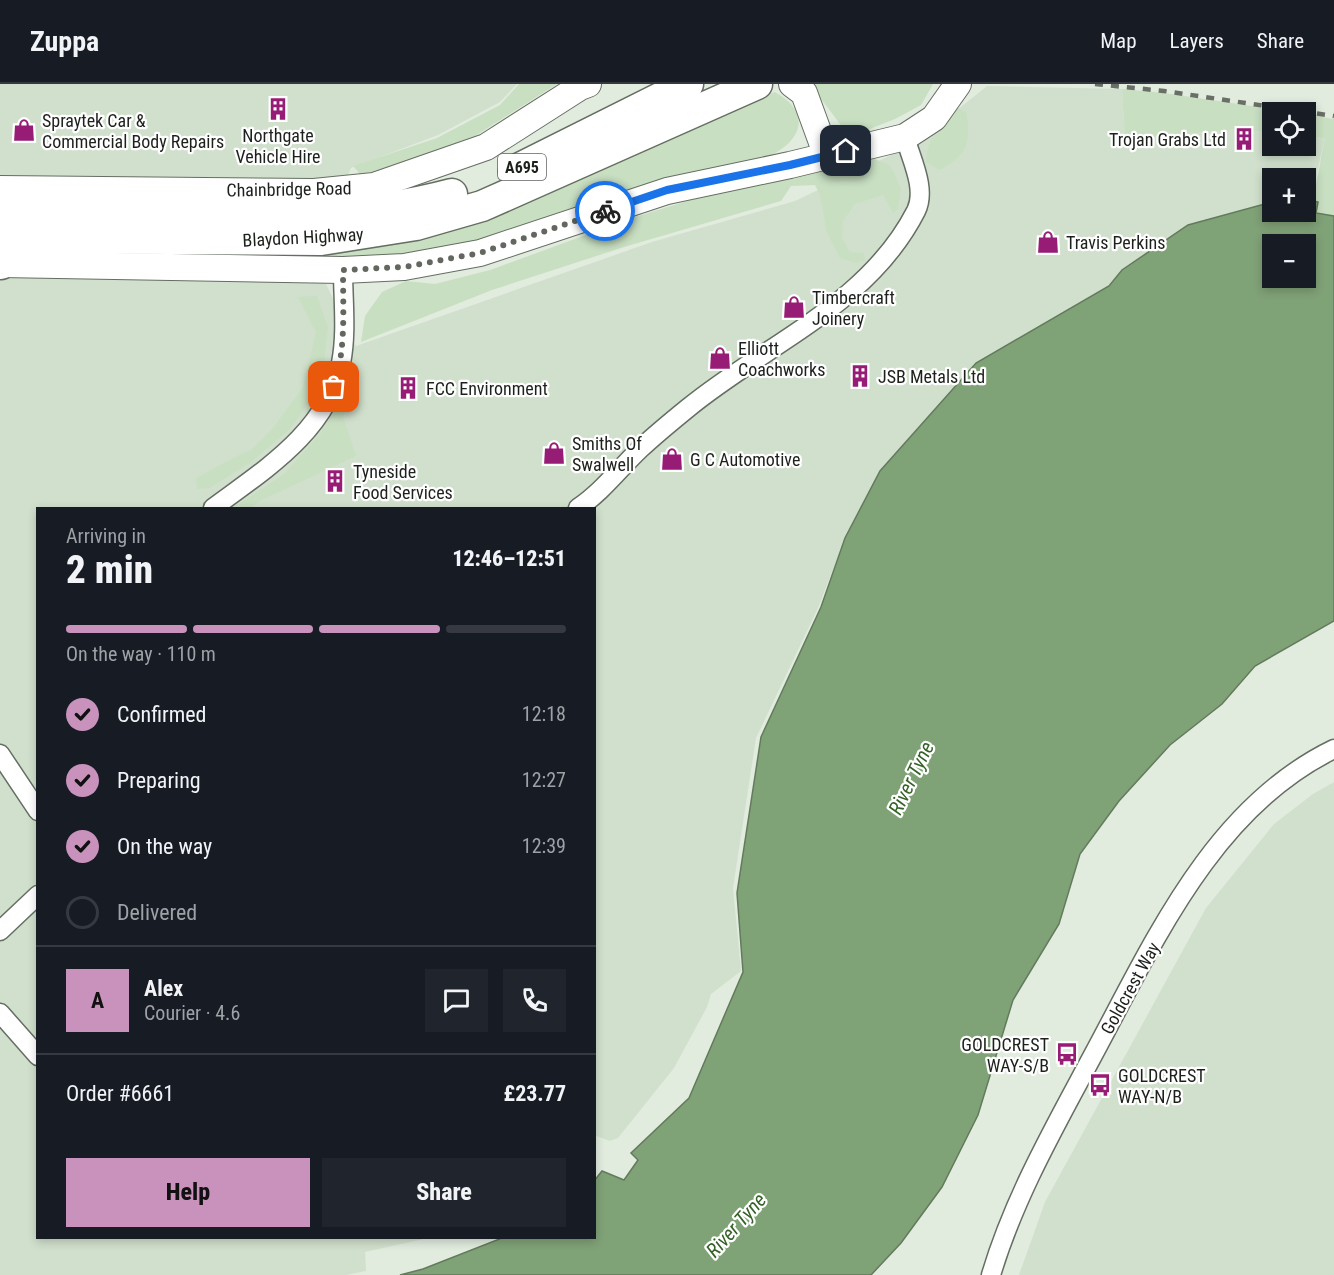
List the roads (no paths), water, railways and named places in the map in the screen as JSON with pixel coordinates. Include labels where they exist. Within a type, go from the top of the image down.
[{"type":"main road","name":"Chainbridge Road","points":[[0,189],[314,192],[374,186],[486,147],[588,84]]},
{"type":"main road","name":"Blaydon Highway","points":[[0,216],[269,218],[344,214],[412,205],[455,194],[505,176],[688,84]]},
{"type":"main road","name":"Blaydon Highway","points":[[0,255],[321,240],[416,225],[482,206],[757,84]]},
{"type":"main road","points":[[792,84],[804,93],[826,156]]},
{"type":"main road","points":[[0,255],[343,270],[404,267],[480,253],[667,190],[905,137],[934,118],[958,84]]},
{"type":"street","points":[[580,507],[590,500],[640,449],[690,406],[842,301],[883,262],[916,210],[921,195],[905,137]]},
{"type":"street","points":[[214,507],[296,443],[326,407],[341,364],[344,345],[343,270]]},
{"type":"street","name":"Goldcrest Way","points":[[991,1275],[1000,1244],[1018,1199],[1040,1154],[1133,980],[1178,903],[1229,831],[1251,808],[1280,783],[1334,749]]},
{"type":"street","points":[[0,754],[36,808]]},
{"type":"street","points":[[0,931],[36,897]]},
{"type":"street","points":[[0,1012],[36,1054]]},
{"type":"water","name":"River Tyne","points":[[1262,205],[1262,222],[1316,222],[1316,213],[1334,216],[1334,621],[1255,666],[1222,704],[1170,745],[1119,801],[1080,854],[1059,924],[1013,1000],[978,1115],[942,1187],[901,1243],[871,1275],[400,1275],[423,1269],[499,1239],[596,1239],[596,1178],[602,1171],[624,1180],[638,1160],[631,1153],[689,1098],[743,972],[737,893],[761,737],[821,607],[845,538],[880,471],[976,363],[1109,286],[1122,270],[1188,225]]},
{"type":"railway","points":[[1095,84],[1164,91],[1334,116]]},
{"type":"place","name":"Northgate Vehicle Hire","points":[[278,109]]},
{"type":"place","name":"Spraytek Car & Commercial Body Repairs","points":[[24,130]]},
{"type":"place","name":"Trojan Grabs Ltd","points":[[1244,139]]},
{"type":"place","name":"Travis Perkins","points":[[1048,242]]},
{"type":"place","name":"Timbercraft Joinery","points":[[794,307]]},
{"type":"place","name":"Elliott Coachworks","points":[[720,358]]},
{"type":"place","name":"JSB Metals Ltd","points":[[860,376]]},
{"type":"place","name":"FCC Environment","points":[[408,388]]},
{"type":"place","name":"Smiths Of Swalwell","points":[[554,453]]},
{"type":"place","name":"G C Automotive","points":[[672,459]]},
{"type":"place","name":"Tyneside Food Services","points":[[335,481]]},
{"type":"place","name":"GOLDCREST WAY-S/B","points":[[1067,1054]]},
{"type":"place","name":"GOLDCREST WAY-N/B","points":[[1100,1085]]}]
